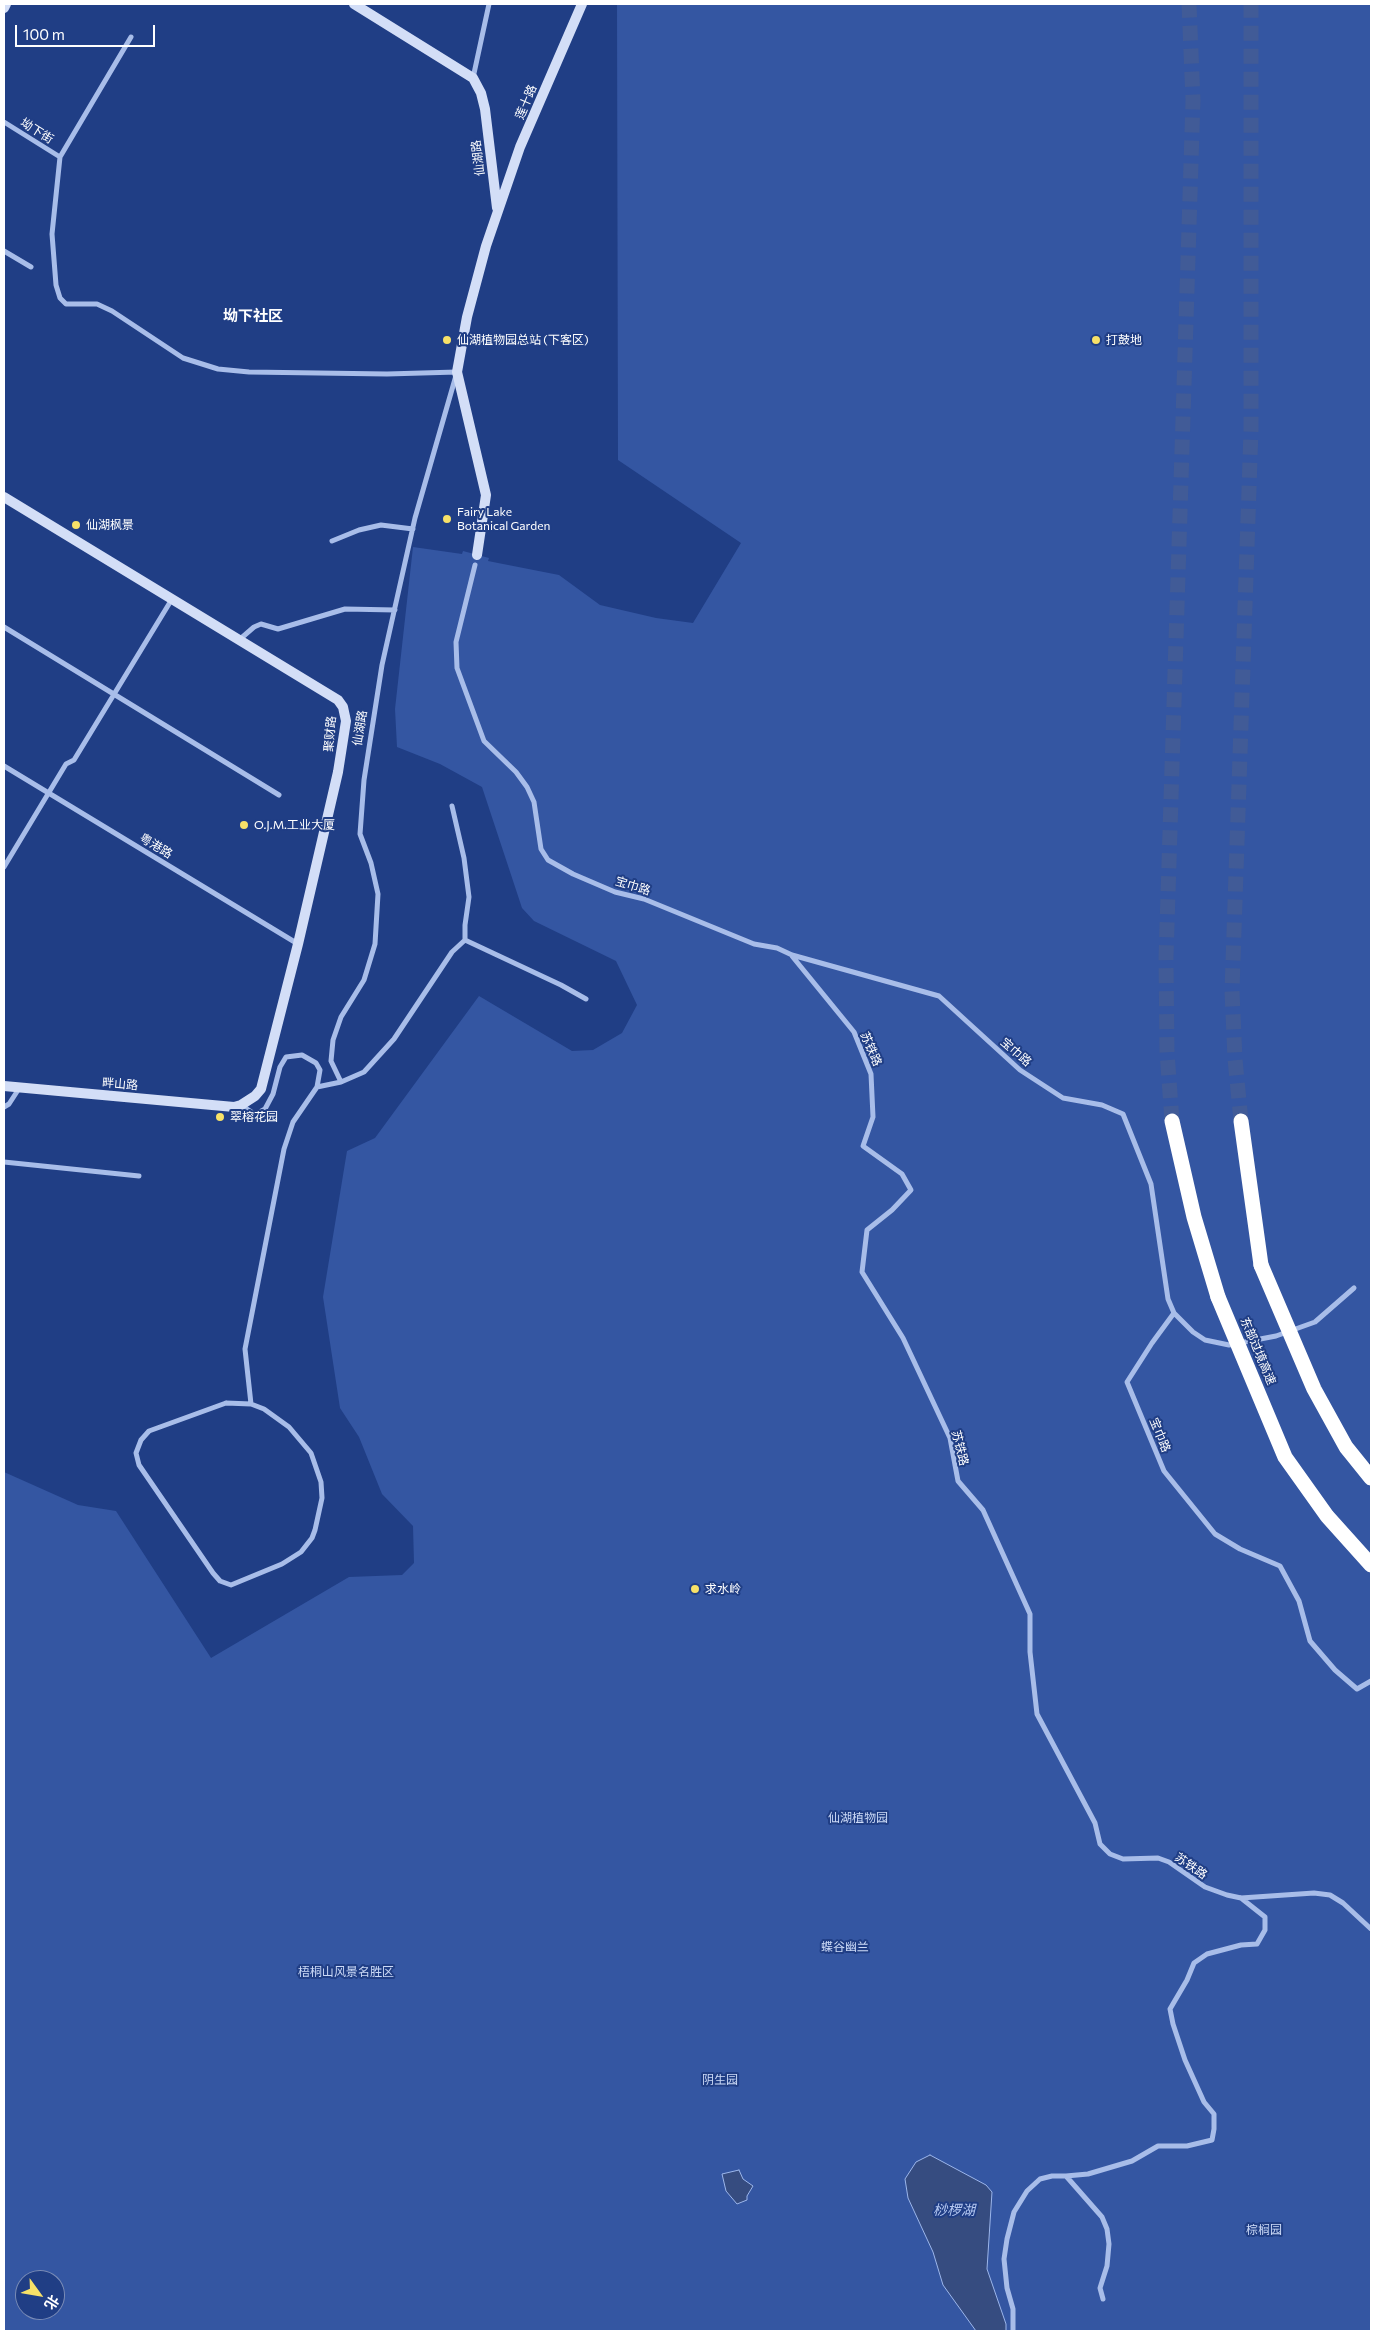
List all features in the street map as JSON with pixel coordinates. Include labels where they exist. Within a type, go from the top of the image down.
[{"type":"highway","name":"东部过境高速","points":[[1172,1121],[1194,1218],[1218,1296],[1285,1457],[1327,1516],[1371,1565]]},
{"type":"highway","points":[[1241,1121],[1261,1265],[1314,1390],[1346,1447],[1371,1478]]},
{"type":"street","points":[[4,8],[6,4]]},
{"type":"street","points":[[354,4],[473,78],[489,4]]},
{"type":"street","name":"莲十路","points":[[497,212],[520,147],[582,4]]},
{"type":"street","points":[[131,37],[60,157],[52,234],[56,285],[60,298],[66,304],[96,304],[112,311],[183,358],[218,369],[249,372],[387,374],[457,372]]},
{"type":"street","name":"仙湖路","points":[[341,1082],[331,1061],[333,1040],[341,1017],[364,980],[375,944],[378,894],[371,863],[360,834],[364,780],[382,665],[413,529],[457,372],[474,286],[497,212],[484,108],[473,78]]},
{"type":"street","name":"坳下街","points":[[4,122],[60,157]]},
{"type":"street","points":[[4,251],[31,267]]},
{"type":"street","name":"仙湖路","points":[[457,372],[486,495],[476,560]]},
{"type":"street","name":"聚财路","points":[[4,497],[338,700],[345,712],[344,742],[338,772],[298,944],[261,1089],[249,1102],[237,1106]]},
{"type":"street","points":[[332,541],[359,530],[381,525],[413,529]]},
{"type":"street","name":"宝巾路","points":[[476,560],[456,642],[458,668],[484,741],[516,772],[527,787],[534,802],[541,849],[548,860],[573,874],[616,892],[644,899],[754,944],[777,948],[792,955],[939,996],[1020,1070],[1063,1098],[1102,1105],[1123,1114],[1151,1184],[1168,1299],[1174,1313],[1127,1382],[1164,1471],[1215,1534],[1240,1549],[1280,1566],[1299,1601],[1310,1641],[1335,1670],[1357,1689],[1371,1681]]},
{"type":"street","points":[[4,867],[66,764],[74,760],[172,599]]},
{"type":"street","points":[[239,640],[254,627],[261,624],[278,629],[345,609],[394,610]]},
{"type":"street","points":[[4,628],[279,796]]},
{"type":"street","name":"粤港路","points":[[4,766],[298,944]]},
{"type":"street","points":[[452,806],[464,858],[468,896],[464,924],[465,940]]},
{"type":"street","points":[[317,1087],[341,1082],[364,1072],[394,1039],[452,952],[465,940]]},
{"type":"street","points":[[465,940],[561,985],[586,999]]},
{"type":"street","name":"苏铁路","points":[[792,955],[854,1032],[871,1074],[872,1117],[863,1146],[902,1174],[911,1190],[892,1210],[867,1230],[862,1272],[903,1338],[950,1438],[958,1481],[983,1510],[1030,1614],[1030,1652],[1036,1714],[1095,1823],[1100,1844],[1110,1854],[1123,1859],[1158,1858],[1169,1862],[1215,1892],[1241,1898]]},
{"type":"street","points":[[237,1106],[253,1114],[265,1109],[273,1094],[280,1067],[286,1056],[292,1054],[302,1055],[316,1063],[320,1070],[317,1087],[293,1122],[284,1149],[245,1349],[251,1404]]},
{"type":"street","name":"畔山路","points":[[4,1086],[237,1106]]},
{"type":"street","points":[[4,1107],[9,1104],[20,1088]]},
{"type":"street","points":[[4,1162],[139,1176]]},
{"type":"street","points":[[1174,1313],[1193,1332],[1206,1340],[1229,1345],[1276,1336],[1315,1322],[1354,1288]]},
{"type":"street","points":[[226,1403],[251,1404],[277,1418],[301,1440],[317,1466],[322,1498],[312,1538],[300,1552],[282,1564],[231,1585],[220,1581],[213,1573],[139,1465],[136,1453],[141,1440],[156,1428],[226,1403]]},
{"type":"street","points":[[1241,1898],[1323,1894],[1344,1904],[1371,1929]]},
{"type":"street","points":[[1013,2331],[1013,2309],[1007,2288],[1004,2259],[1014,2212],[1027,2190],[1040,2179],[1052,2176],[1088,2174],[1132,2160],[1158,2146],[1187,2146],[1212,2140],[1214,2114],[1204,2102],[1185,2060],[1170,2009],[1187,1980],[1194,1962],[1207,1954],[1241,1945],[1257,1944],[1264,1930],[1265,1917],[1241,1898]]},
{"type":"street","points":[[1066,2176],[1102,2217],[1107,2229],[1109,2244],[1107,2266],[1100,2288],[1103,2299]]},
{"type":"green space","name":"仙湖植物园","points":[[617,4],[1371,4],[1371,1461],[1360,1471],[1371,1480],[1371,2331],[4,2331],[4,1472],[78,1505],[116,1511],[211,1658],[349,1577],[402,1575],[414,1563],[413,1526],[382,1494],[359,1437],[340,1408],[323,1297],[347,1151],[375,1138],[479,996],[572,1051],[593,1050],[622,1033],[637,1005],[616,961],[534,921],[522,908],[482,787],[440,764],[397,747],[395,709],[413,547],[462,554],[463,551],[489,558],[488,561],[559,575],[600,605],[656,618],[693,623],[741,543],[618,460]]},
{"type":"water","name":"桫椤湖","points":[[930,2155],[986,2185],[992,2192],[987,2269],[1006,2324],[1006,2331],[976,2331],[943,2285],[933,2252],[908,2198],[905,2179],[916,2162]]},
{"type":"water","points":[[739,2170],[743,2179],[753,2186],[747,2196],[747,2200],[737,2204],[726,2191],[722,2174]]},
{"type":"tunnel","points":[[1172,1121],[1167,1052],[1166,958],[1193,100],[1189,4]]},
{"type":"tunnel","points":[[1241,1121],[1235,1059],[1232,991],[1251,430],[1251,4]]},
{"type":"place","name":"仙湖植物园总站 (下客区)","points":[[447,340]]},
{"type":"place","name":"打鼓地","points":[[1096,340]]},
{"type":"place","name":"Fairy Lake Botanical Garden","points":[[447,519]]},
{"type":"place","name":"仙湖枫景","points":[[76,525]]},
{"type":"place","name":"O.J.M.工业大厦","points":[[244,825]]},
{"type":"place","name":"翠榕花园","points":[[220,1117]]},
{"type":"place","name":"求水岭","points":[[695,1589]]},
{"type":"district","name":"坳下社区","points":[[253,316]]},
{"type":"park label","name":"蝶谷幽兰","points":[[845,1947]]},
{"type":"park label","name":"梧桐山风景名胜区","points":[[346,1972]]},
{"type":"park label","name":"阴生园","points":[[720,2080]]},
{"type":"park label","name":"棕榈园","points":[[1264,2230]]}]
